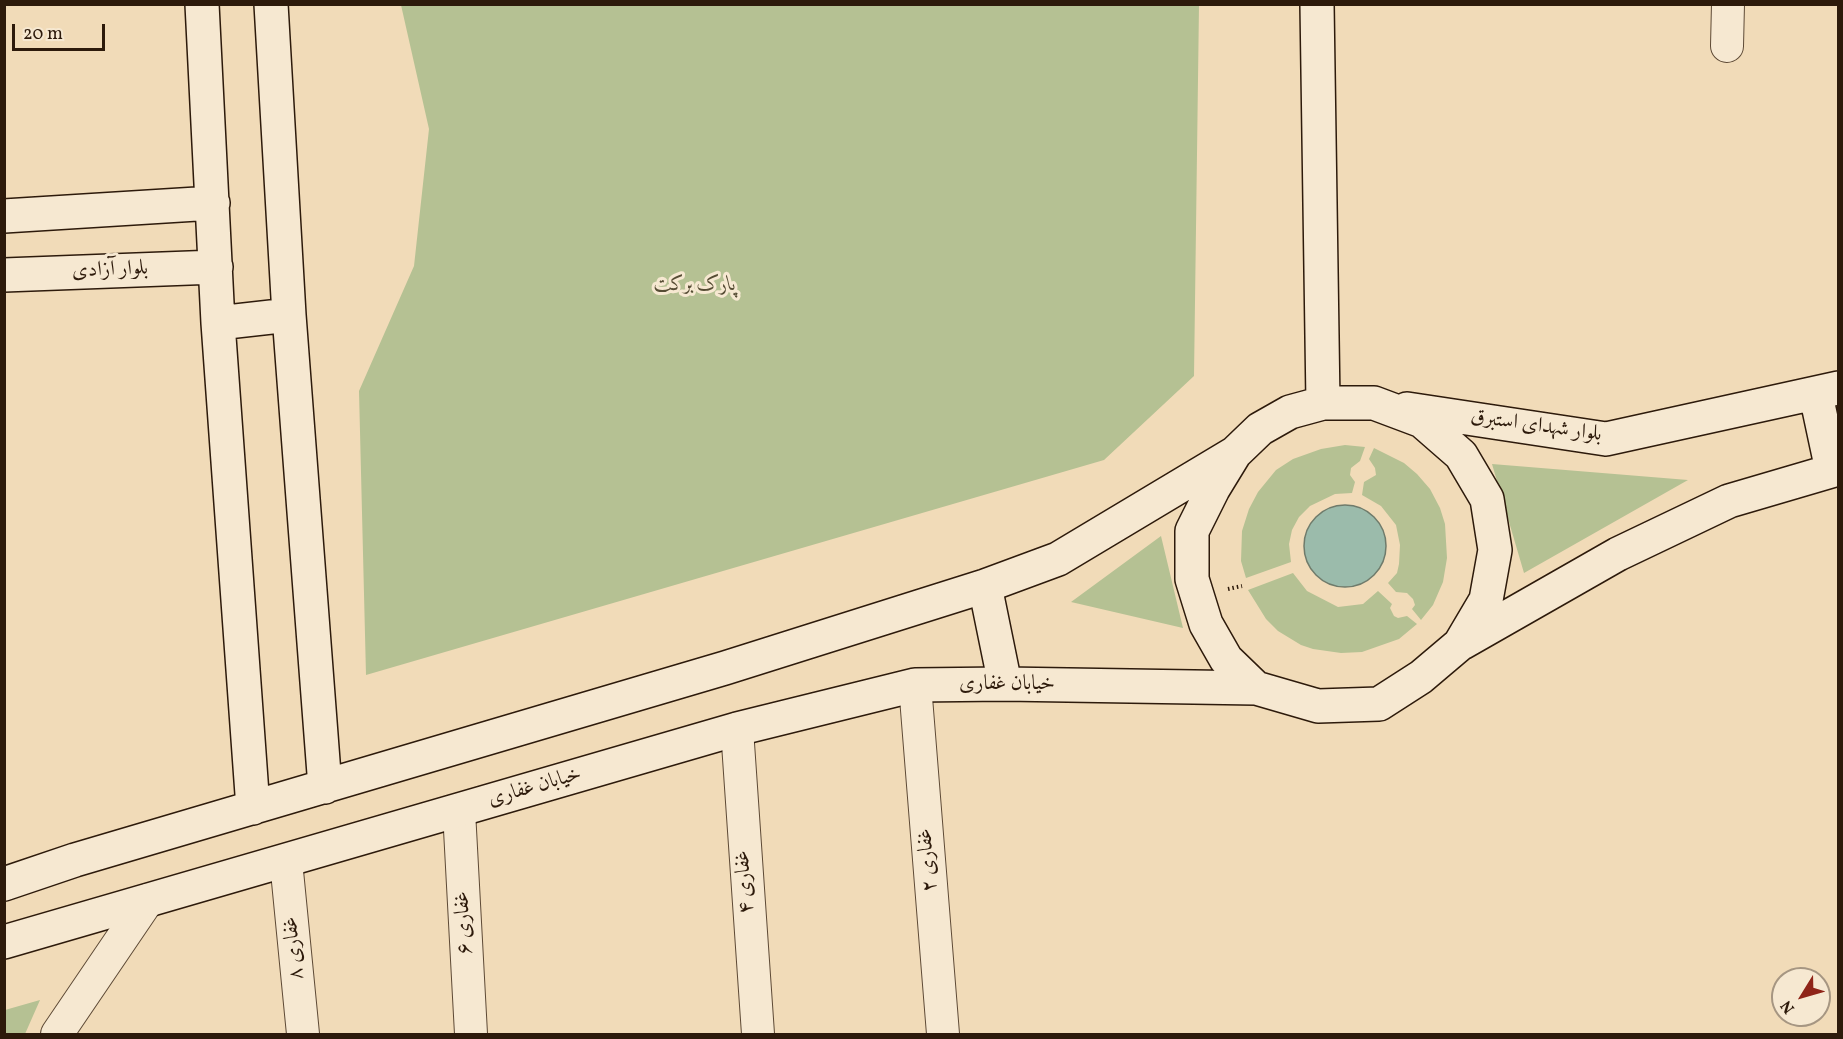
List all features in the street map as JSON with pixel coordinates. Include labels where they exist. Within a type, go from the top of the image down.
[{"type":"street","points":[[202,4],[218,323],[253,808]]},
{"type":"street","points":[[271,4],[289,315],[325,787]]},
{"type":"street","points":[[1317,4],[1323,403]]},
{"type":"street","points":[[1727,46],[1728,4]]},
{"type":"street","points":[[4,216],[213,203]]},
{"type":"street","name":"بلوار آزادی","points":[[4,275],[216,267]]},
{"type":"street","points":[[218,323],[289,315]]},
{"type":"street","points":[[1235,453],[1213,489],[1192,531],[1192,579],[1206,624],[1226,659],[1256,688],[1318,705],[1379,704],[1421,677],[1460,644],[1618,554],[1729,501],[1835,469],[1827,392]]},
{"type":"street","name":"بلوار شهدای استبرق","points":[[1374,404],[1606,439],[1827,392]]},
{"type":"street","points":[[4,884],[725,668],[985,586],[1058,559],[1235,453],[1260,429],[1290,412],[1323,403],[1374,404],[1422,421],[1461,455],[1487,499],[1495,550],[1486,600],[1460,644]]},
{"type":"street","points":[[985,586],[1005,684]]},
{"type":"street","name":"خیابان غفاری","points":[[4,942],[737,729],[915,685],[1256,688]]},
{"type":"street","name":"غفاری ۲","points":[[915,685],[944,1035]]},
{"type":"street","name":"غفاری ۴","points":[[737,729],[758,1035]]},
{"type":"street","name":"غفاری ۶","points":[[459,811],[471,1035]]},
{"type":"street","name":"غفاری ۸","points":[[286,861],[303,1035]]},
{"type":"street","points":[[57,1035],[148,900]]},
{"type":"green space","name":"پارک برکت","points":[[401,5],[1199,5],[1194,376],[1104,460],[366,675],[359,391],[414,266],[429,129]]},
{"type":"green space","points":[[1345,445],[1365,447],[1360,461],[1351,468],[1350,475],[1355,482],[1352,493],[1335,494],[1310,506],[1299,517],[1292,530],[1289,544],[1291,562],[1246,578],[1241,561],[1242,531],[1249,509],[1258,492],[1276,470],[1293,459],[1321,449]]},
{"type":"green space","points":[[1374,448],[1404,463],[1417,474],[1430,489],[1445,524],[1447,558],[1443,582],[1433,605],[1421,620],[1412,609],[1415,605],[1413,599],[1407,593],[1396,592],[1388,583],[1397,573],[1399,564],[1400,545],[1396,525],[1381,506],[1362,495],[1364,482],[1376,475],[1375,468],[1369,459]]},
{"type":"green space","points":[[1492,464],[1688,480],[1524,573]]},
{"type":"green space","points":[[1161,536],[1183,628],[1071,602]]},
{"type":"green space","points":[[1293,573],[1307,591],[1338,607],[1363,604],[1378,591],[1392,604],[1390,608],[1394,616],[1398,618],[1407,616],[1417,624],[1399,639],[1362,652],[1341,653],[1301,645],[1278,631],[1266,619],[1248,590]]},
{"type":"green space","points":[[40,1000],[25,1034],[5,1034],[5,1010]]},
{"type":"shaded area","points":[[1345,505],[1361,509],[1374,517],[1382,530],[1386,546],[1382,562],[1374,575],[1361,583],[1345,587],[1329,583],[1316,575],[1308,562],[1304,546],[1308,530],[1316,517],[1329,509]]}]
